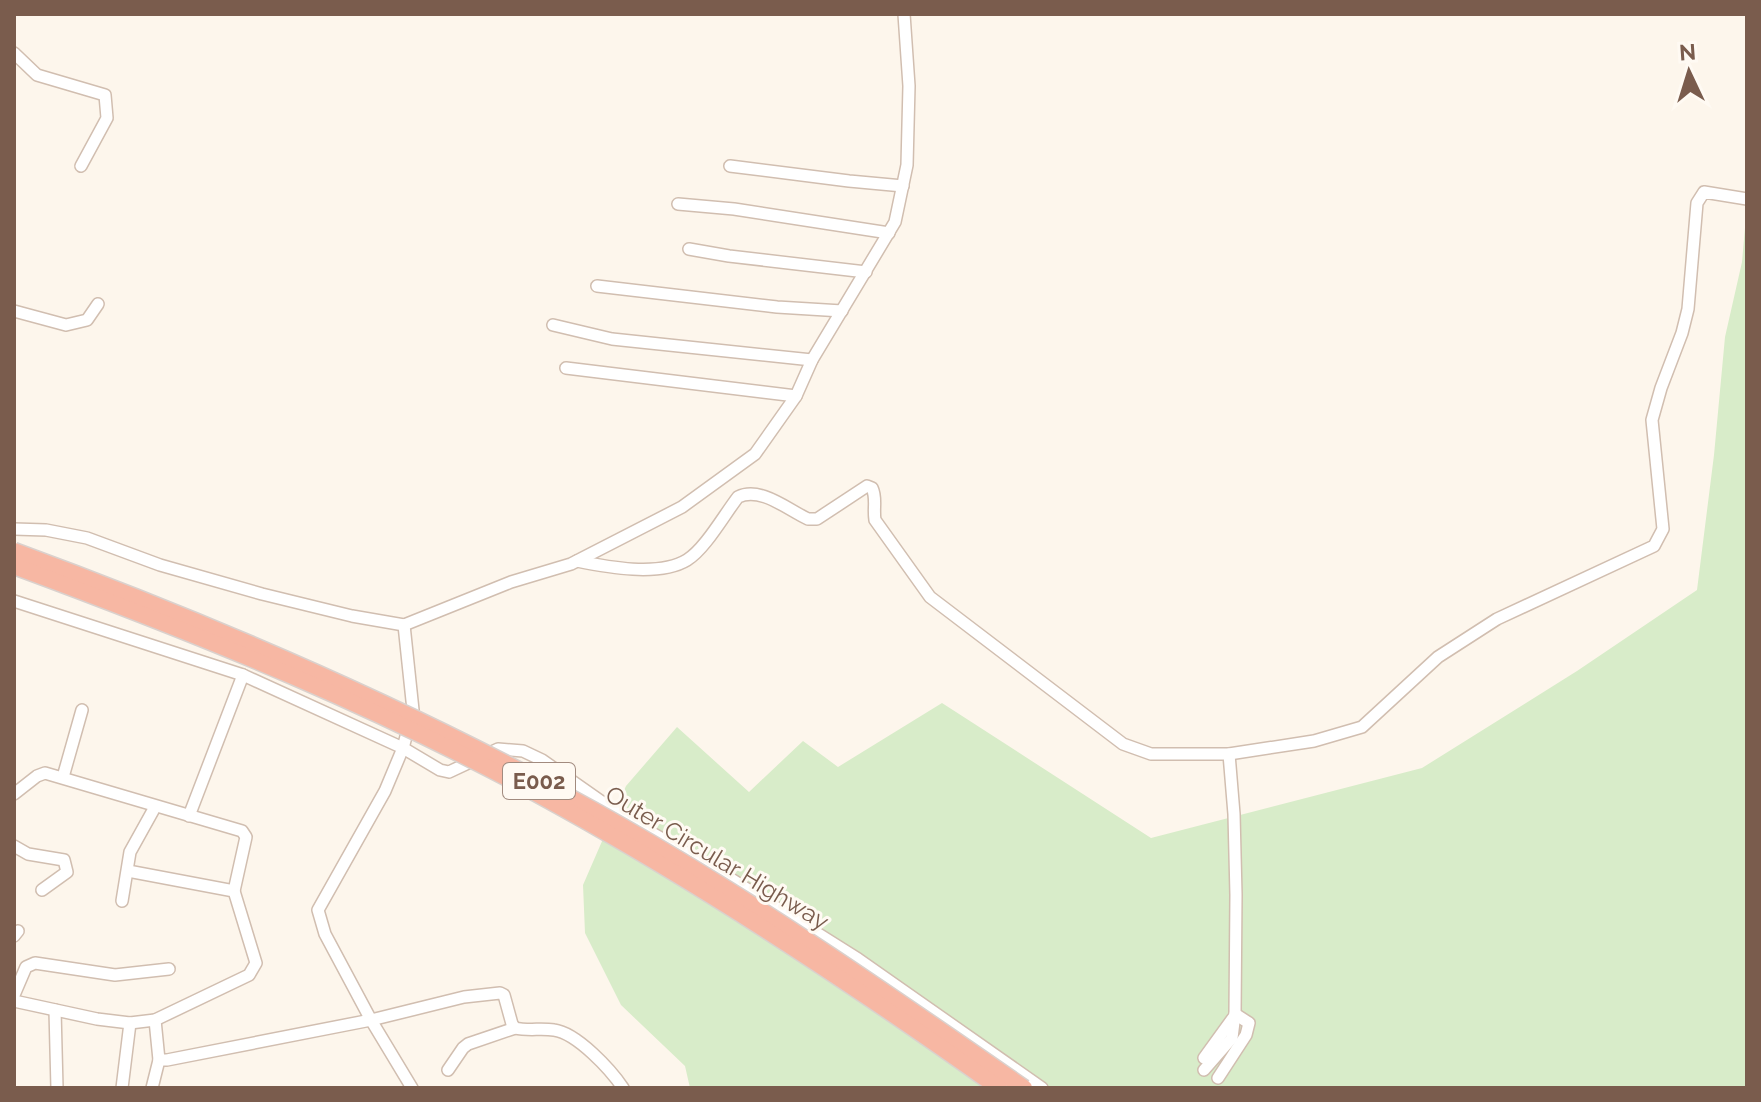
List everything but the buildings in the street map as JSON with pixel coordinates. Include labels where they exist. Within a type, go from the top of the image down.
[{"type":"highway","name":"Outer Circular Highway","points":[[14,551],[249,641],[495,757],[594,810],[789,927],[1024,1088]]},
{"type":"highway","name":"Outer Circular Highway","points":[[14,566],[135,610],[271,666],[401,725],[561,806],[749,918],[999,1088]]},
{"type":"street","points":[[14,529],[46,530],[87,538],[160,565],[262,594],[404,625],[511,582],[577,561],[682,507],[755,454],[796,396],[812,360],[895,222],[907,165],[909,86],[904,14]]},
{"type":"street","points":[[14,53],[37,75],[105,95],[107,118],[81,166]]},
{"type":"street","points":[[730,166],[903,186]]},
{"type":"street","points":[[577,561],[619,569],[672,565],[686,561],[696,552],[738,497],[747,493],[757,494],[808,519],[817,519],[867,486],[876,496],[873,507],[875,520],[930,597],[1123,744],[1151,754],[1229,754],[1314,741],[1362,727],[1438,657],[1497,619],[1654,546],[1663,529],[1652,420],[1688,309],[1697,203],[1704,192],[1747,199]]},
{"type":"street","points":[[678,204],[734,209],[889,233]]},
{"type":"street","points":[[689,249],[866,272]]},
{"type":"street","points":[[597,286],[777,307],[842,311]]},
{"type":"street","points":[[14,311],[66,325],[87,320],[98,304]]},
{"type":"street","points":[[553,325],[612,339],[812,360]]},
{"type":"street","points":[[566,368],[796,396]]},
{"type":"street","points":[[14,601],[243,675],[403,748],[440,770],[449,772],[498,749],[523,751],[542,760],[619,814],[720,872],[858,959],[1042,1088]]},
{"type":"street","points":[[404,625],[413,710],[403,748],[385,791],[318,910],[325,934],[412,1088]]},
{"type":"street","points":[[189,816],[243,675]]},
{"type":"street","points":[[63,777],[82,710]]},
{"type":"street","points":[[1204,1064],[1235,1014],[1236,881],[1229,754]]},
{"type":"street","points":[[14,794],[45,773],[242,831],[246,837],[234,891],[256,963],[249,975],[155,1020],[130,1023],[55,1010],[14,998],[26,967],[35,963],[115,975],[169,969]]},
{"type":"street","points":[[122,901],[130,852],[155,807]]},
{"type":"street","points":[[14,846],[28,854],[64,860],[67,872],[42,890]]},
{"type":"street","points":[[128,871],[234,891]]},
{"type":"street","points":[[159,1060],[371,1020],[464,997],[500,993],[504,995],[515,1028]]},
{"type":"street","points":[[55,1010],[57,1088]]},
{"type":"street","points":[[1218,1078],[1246,1035],[1249,1023],[1235,1014]]},
{"type":"street","points":[[152,1088],[159,1060],[155,1020]]},
{"type":"street","points":[[122,1088],[130,1023]]},
{"type":"street","points":[[448,1070],[468,1044],[515,1028],[554,1030],[567,1034],[609,1068],[623,1088]]},
{"type":"green space","points":[[1747,205],[1747,1088],[690,1088],[685,1066],[621,1005],[585,933],[583,885],[626,786],[677,727],[749,792],[803,741],[838,767],[942,703],[1151,838],[1422,768],[1577,671],[1697,590],[1725,337],[1742,262]]}]
